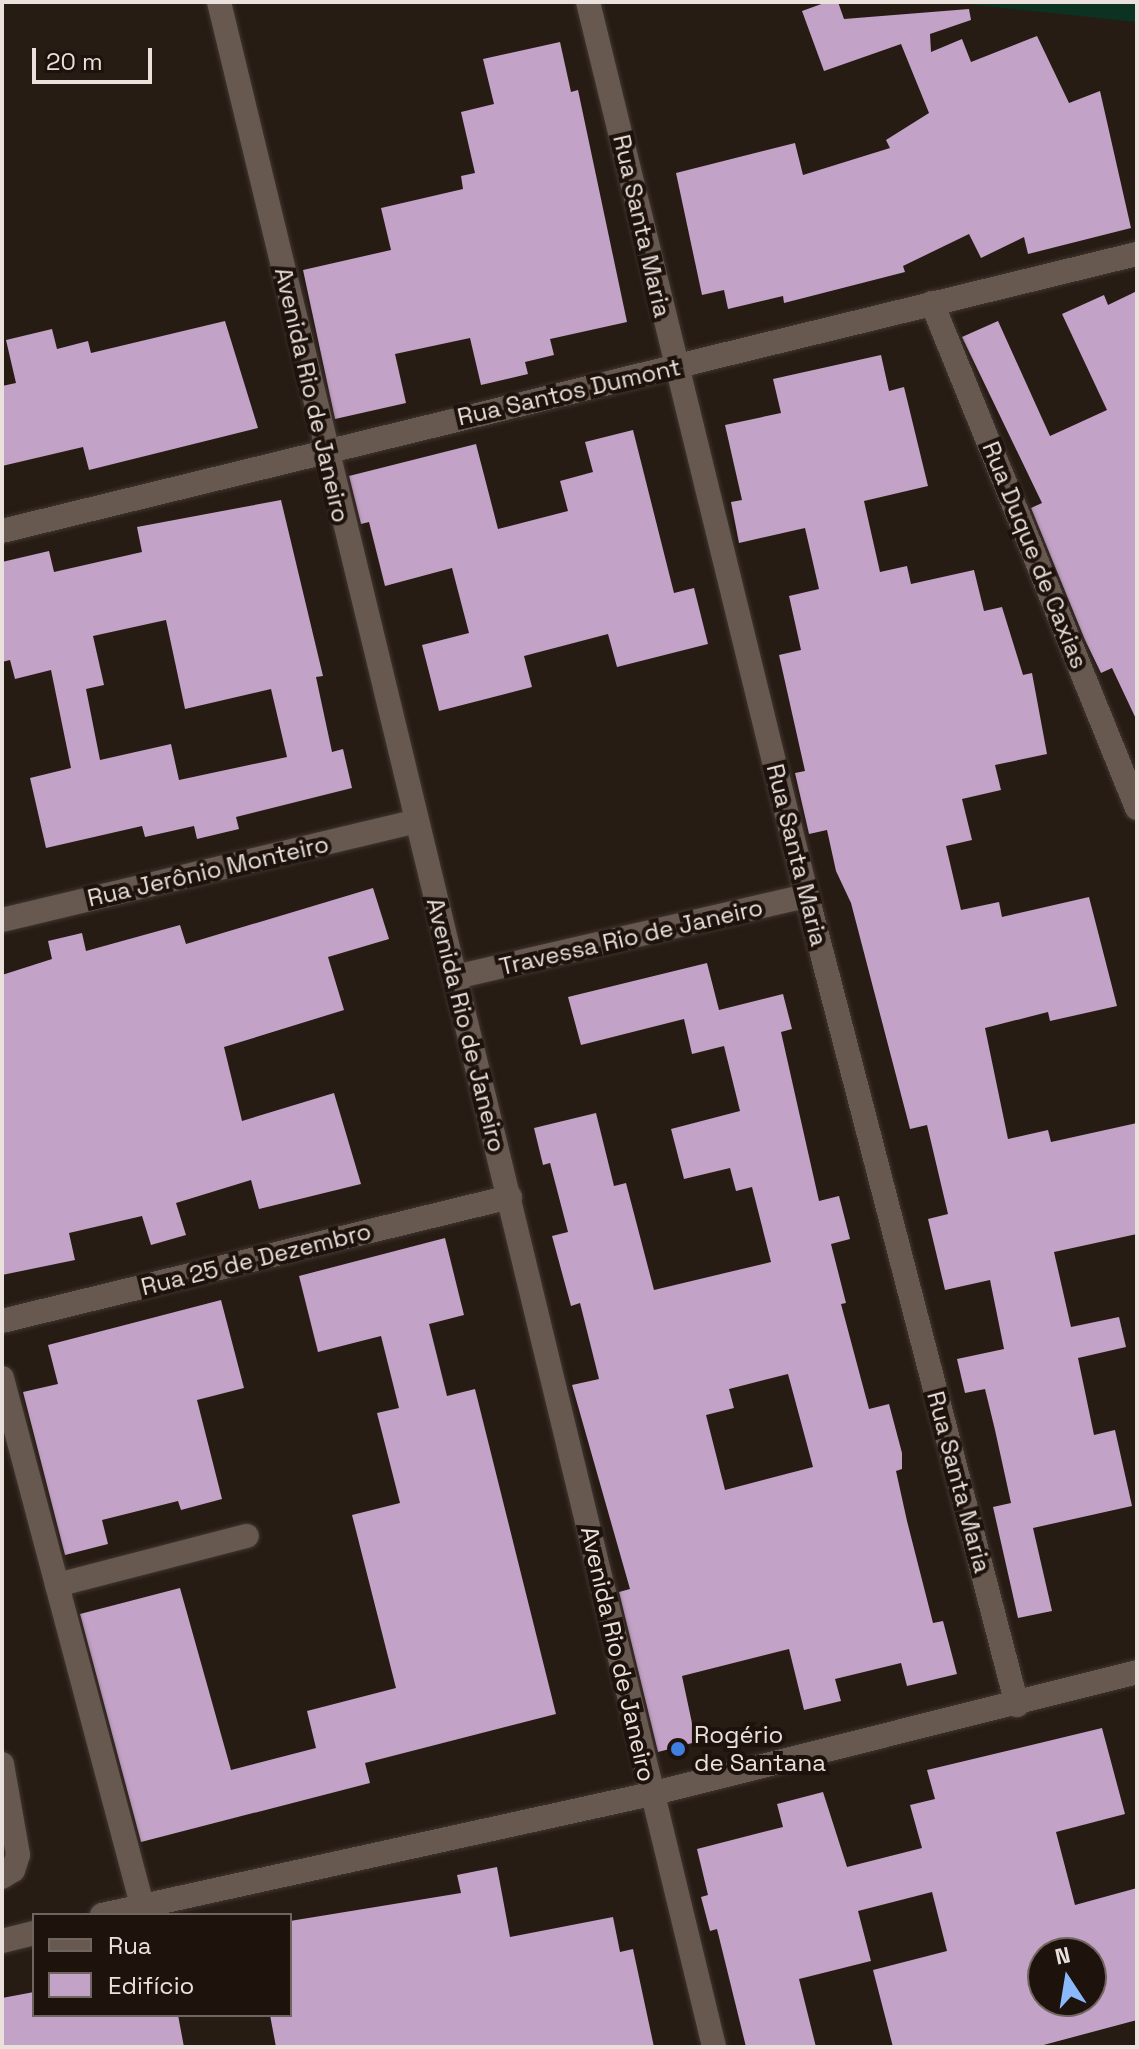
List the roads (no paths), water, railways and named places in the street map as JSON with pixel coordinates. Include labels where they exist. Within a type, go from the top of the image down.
[{"type":"street","name":"Avenida Rio de Janeiro","points":[[219,2],[413,822],[510,1197],[714,2047]]},
{"type":"street","name":"Rua Santa Maria","points":[[588,2],[807,896],[1017,1705]]},
{"type":"street","name":"Rua Santos Dumont","points":[[2,531],[325,449],[1137,254]]},
{"type":"street","name":"Rua Duque de Caxias","points":[[932,303],[1137,808]]},
{"type":"street","name":"Rua Jerônio Monteiro","points":[[2,920],[413,822]]},
{"type":"street","name":"Travessa Rio de Janeiro","points":[[455,977],[807,896]]},
{"type":"street","name":"Rua 25 de Dezembro","points":[[2,1321],[510,1197]]},
{"type":"street","points":[[2,1378],[142,1905]]},
{"type":"street","points":[[57,1585],[247,1536]]},
{"type":"street","points":[[110,1913],[651,1794],[1017,1705],[1137,1672]]},
{"type":"street","points":[[2,1764],[18,1839],[13,1870],[2,1877]]},
{"type":"street","points":[[2,1941],[32,1934]]},
{"type":"place","name":"Rogério de Santana","points":[[678,1749]]}]
